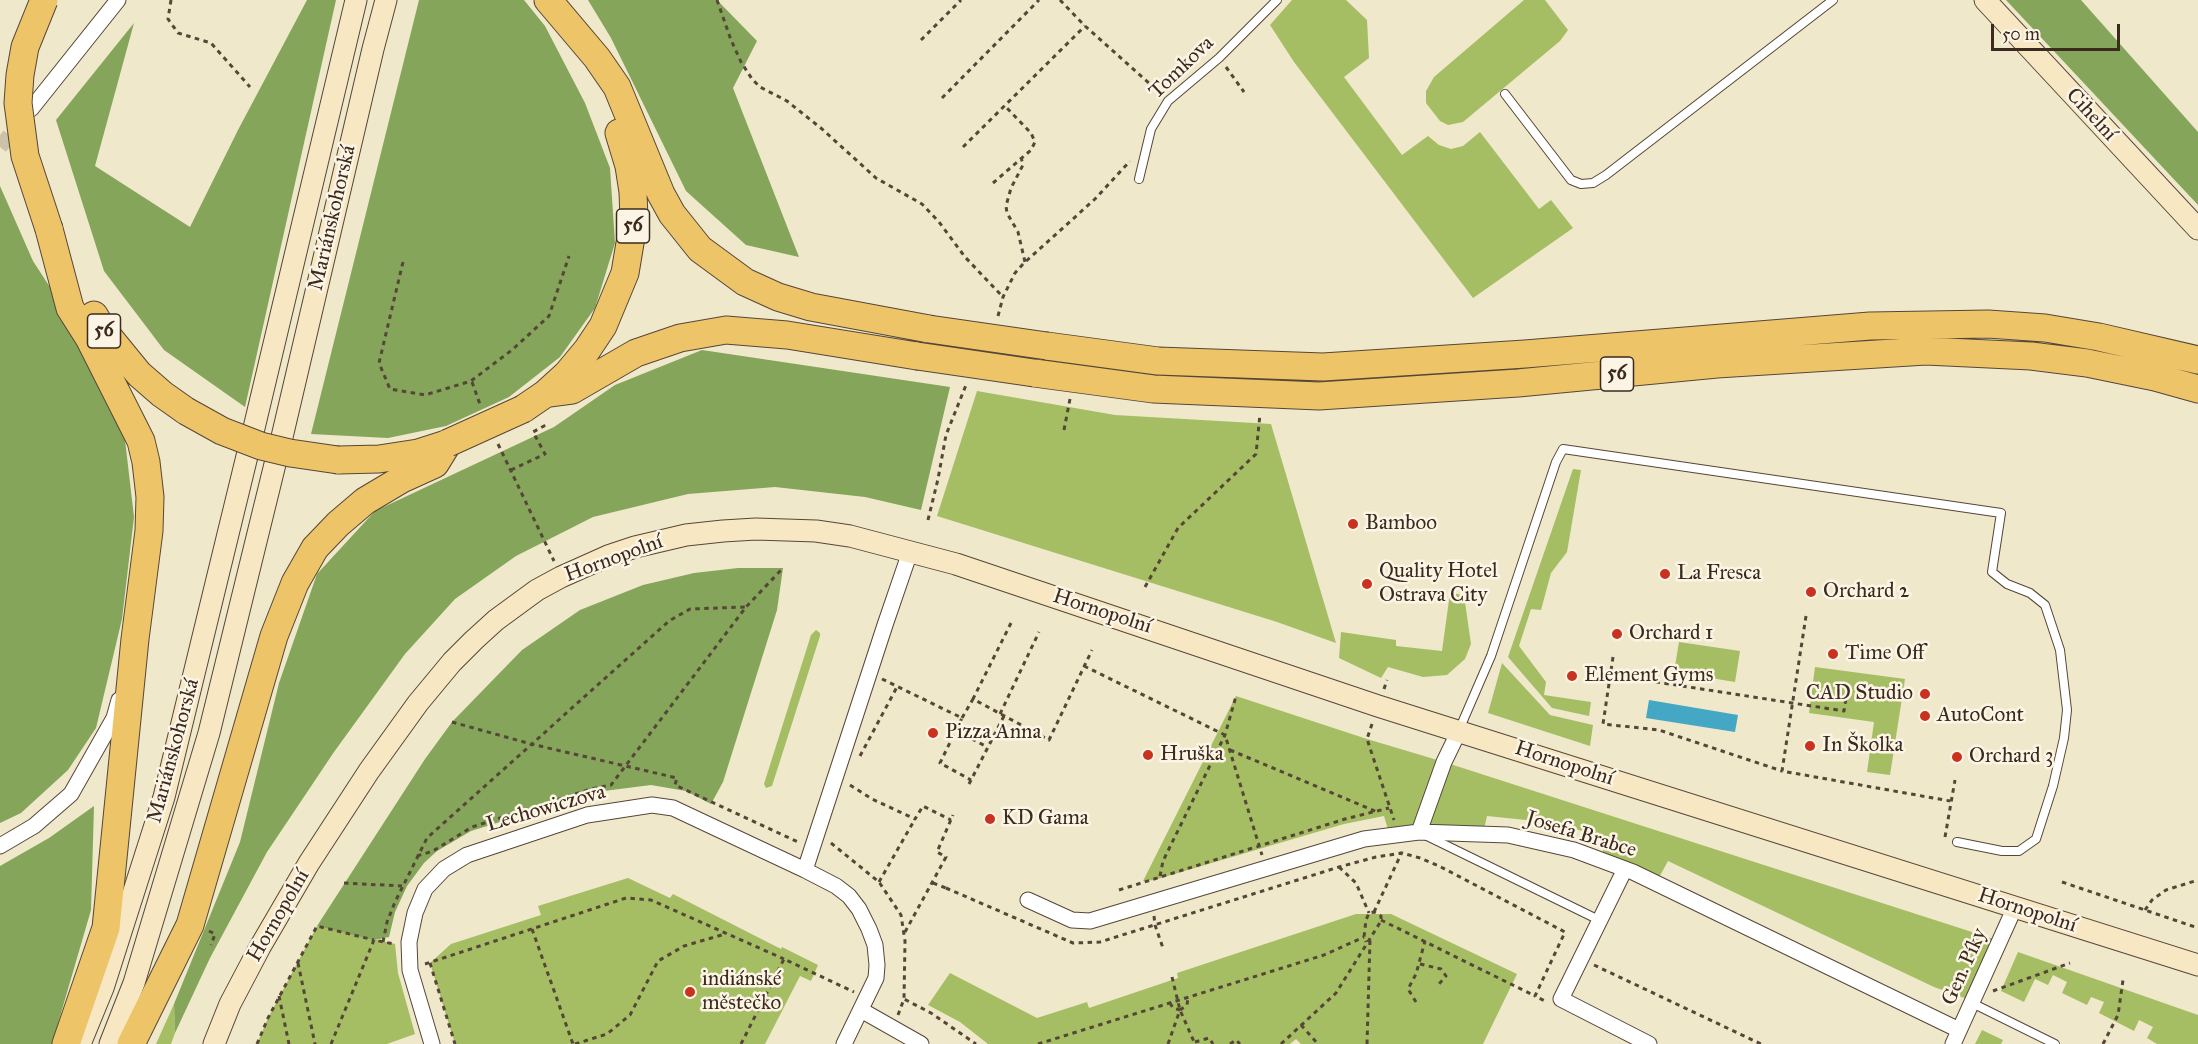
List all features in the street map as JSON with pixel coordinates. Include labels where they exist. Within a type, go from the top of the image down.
[{"type":"highway","name":"56","points":[[44,0],[25,47],[18,103],[25,156],[49,229]]},
{"type":"highway","name":"56","points":[[548,0],[617,87],[661,194],[672,214],[700,249],[745,282],[778,297],[811,307],[929,330],[1158,362],[1323,368],[1870,326],[1988,324],[2045,328],[2099,337],[2198,360]]},
{"type":"highway","points":[[568,0],[573,7],[582,40]]},
{"type":"highway","name":"56","points":[[0,109],[9,158],[49,229],[74,281],[103,330],[140,374],[186,411],[222,431],[261,446],[338,460],[379,459],[438,452],[522,409],[545,394],[574,366],[603,326],[625,273],[634,219],[633,192],[621,139],[582,40]]},
{"type":"highway","points":[[49,229],[70,308],[89,338],[141,441],[150,497],[149,531],[135,639],[106,928],[66,1044]]},
{"type":"highway","name":"56","points":[[545,394],[572,390],[636,353],[680,338],[726,330],[787,335],[1034,373],[1153,388],[1319,396],[1518,383],[1717,364],[1926,351],[2031,356],[2087,363],[2198,389]]},
{"type":"highway","points":[[131,1044],[190,925],[274,636],[296,583],[315,548],[338,524],[365,501],[402,479],[438,452]]},
{"type":"street","points":[[31,109],[118,0]]},
{"type":"street","name":"Mariánskohorská","points":[[254,428],[356,0]]},
{"type":"street","name":"Mariánskohorská","points":[[282,437],[386,0]]},
{"type":"street","name":"Cihelní","points":[[1985,0],[2198,229]]},
{"type":"street","name":"Mariánskohorská","points":[[80,1044],[103,988],[164,797],[248,452]]},
{"type":"street","name":"Mariánskohorská","points":[[110,1044],[134,983],[209,734],[276,460]]},
{"type":"street","name":"Hornopolní","points":[[214,1044],[230,1004],[281,910],[369,771],[418,703],[452,662],[496,620],[537,590],[561,577],[635,547],[686,535],[723,531],[787,529],[816,531],[850,536],[956,564],[1378,706],[2198,965]]},
{"type":"street","points":[[806,870],[910,552]]},
{"type":"street","points":[[0,846],[34,826],[71,794],[114,718],[135,639]]},
{"type":"street","points":[[1419,832],[1444,762],[1459,731]]},
{"type":"street","name":"Lechowiczova","points":[[432,1044],[410,970],[409,942],[415,913],[425,889],[444,869],[467,855],[587,814],[652,806],[672,808],[806,870],[836,886],[860,909],[875,945],[876,978],[844,1044]]},
{"type":"street","name":"Josefa Brabce","points":[[1028,900],[1072,920],[1090,921],[1364,839],[1419,832],[1508,835],[1574,850],[1625,869],[1956,1037]]},
{"type":"street","points":[[1625,869],[1562,999],[1649,1044]]},
{"type":"street","name":"Gen. Píky","points":[[1956,1037],[2015,907]]},
{"type":"street","points":[[864,1004],[893,1029],[921,1044]]},
{"type":"lane","name":"Tomkova","points":[[1139,179],[1151,129],[1168,101],[1219,58],[1277,0]]},
{"type":"lane","points":[[1506,94],[1571,180],[1581,184],[1593,183],[1606,176],[1833,0]]},
{"type":"lane","points":[[1459,731],[1491,656],[1556,462],[1563,449],[2001,513],[1992,572],[2007,584],[2030,593],[2045,605],[2060,650],[2067,710],[2064,738],[2053,786],[2036,839],[2019,851],[2002,851],[1957,842]]},
{"type":"lane","points":[[1419,832],[1599,920]]},
{"type":"lane","points":[[1972,1003],[2055,1044]]},
{"type":"path","points":[[171,0],[168,19],[178,33],[211,43],[250,87]]},
{"type":"path","points":[[717,0],[731,40],[752,79],[760,87],[787,101],[840,144],[876,178],[922,204],[965,257],[1004,297]]},
{"type":"path","points":[[921,40],[961,0]]},
{"type":"path","points":[[942,98],[1039,0]]},
{"type":"path","points":[[1060,0],[1085,26],[1168,101]]},
{"type":"path","points":[[963,147],[1085,26]]},
{"type":"path","points":[[1219,58],[1244,92]]},
{"type":"path","points":[[993,183],[1033,146],[1034,138],[1005,106]]},
{"type":"path","points":[[998,316],[1015,273],[1025,261],[1095,199],[1145,148]]},
{"type":"path","points":[[1021,157],[1023,165],[1011,188],[1006,213],[1018,232],[1025,261]]},
{"type":"path","points":[[403,262],[379,363],[390,389],[425,395],[471,381],[512,350],[549,316],[569,256]]},
{"type":"path","points":[[471,381],[483,414]]},
{"type":"path","points":[[928,520],[946,435],[967,381]]},
{"type":"path","points":[[1064,430],[1071,394]]},
{"type":"path","points":[[1145,587],[1179,528],[1256,454],[1260,412]]},
{"type":"path","points":[[510,471],[544,454],[533,432],[544,426]]},
{"type":"path","points":[[498,444],[561,577]]},
{"type":"path","points":[[416,857],[432,851],[472,827],[610,785],[746,608],[783,568]]},
{"type":"path","points":[[383,942],[387,922],[402,886],[427,838],[669,621],[690,609],[746,608]]},
{"type":"path","points":[[1782,771],[1806,616]]},
{"type":"path","points":[[1004,716],[970,782],[940,763],[1011,623]]},
{"type":"path","points":[[1000,714],[1040,632]]},
{"type":"path","points":[[974,699],[1049,740],[1092,650]]},
{"type":"path","points":[[1613,657],[1603,724],[1659,730],[1782,771],[1950,801]]},
{"type":"path","points":[[1084,666],[1225,735],[1266,868]]},
{"type":"path","points":[[869,673],[962,718]]},
{"type":"path","points":[[1611,675],[1844,711],[1846,692]]},
{"type":"path","points":[[1387,680],[1367,739],[1389,808],[1400,834]]},
{"type":"path","points":[[856,764],[897,687]]},
{"type":"path","points":[[1160,876],[1163,861],[1225,735],[1236,696]]},
{"type":"path","points":[[452,722],[531,744],[677,778],[675,785],[813,849]]},
{"type":"path","points":[[956,730],[987,747]]},
{"type":"path","points":[[1230,750],[1377,812]]},
{"type":"path","points":[[1945,840],[1955,780]]},
{"type":"path","points":[[846,783],[872,799],[915,819]]},
{"type":"path","points":[[879,882],[923,806],[951,820]]},
{"type":"path","points":[[1119,890],[1259,845],[1389,808]]},
{"type":"path","points":[[904,934],[946,856],[937,852],[954,815]]},
{"type":"path","points":[[828,841],[879,882],[901,915],[904,934],[904,999],[893,1029]]},
{"type":"path","points":[[1038,1044],[1324,955],[1364,937],[1371,913],[1402,853],[1420,858],[1460,877],[1565,932],[1535,996]]},
{"type":"path","points":[[1339,867],[1356,884],[1371,913],[1381,916],[1381,920],[1545,1001]]},
{"type":"path","points":[[2145,910],[2152,900],[2166,890],[2198,880]]},
{"type":"path","points":[[2062,882],[2198,928]]},
{"type":"path","points":[[933,883],[1016,918]]},
{"type":"path","points":[[344,884],[402,886]]},
{"type":"path","points":[[410,970],[626,898],[651,900],[784,959],[864,1004]]},
{"type":"path","points":[[1281,1044],[1336,993],[1381,920]]},
{"type":"path","points":[[257,1044],[279,996],[317,926],[396,944]]},
{"type":"path","points":[[532,929],[574,1044],[606,1034],[630,1015],[658,961],[684,946],[727,934]]},
{"type":"path","points":[[211,945],[215,934]]},
{"type":"path","points":[[1364,937],[1368,941],[1367,1044]]},
{"type":"path","points":[[331,1044],[374,940]]},
{"type":"path","points":[[1416,1002],[1408,989],[1420,964],[1425,940]]},
{"type":"path","points":[[1581,958],[1761,1044]]},
{"type":"path","points":[[741,1044],[784,959]]},
{"type":"path","points":[[297,962],[315,1044]]},
{"type":"path","points":[[430,963],[455,1044]]},
{"type":"path","points":[[1989,993],[2070,963]]},
{"type":"path","points":[[1420,964],[1441,969],[1446,976],[1439,984]]},
{"type":"path","points":[[1172,977],[1180,1010],[1195,1043],[1209,1038],[1213,1044]]},
{"type":"path","points":[[2103,1044],[2118,1015],[2123,980]]},
{"type":"path","points":[[279,996],[288,1044]]},
{"type":"path","points":[[1168,1044],[1180,1010],[1187,1005],[1188,998]]},
{"type":"path","points":[[904,999],[938,1017],[976,1044]]},
{"type":"path","points":[[1170,1003],[1173,1008],[1180,1010]]},
{"type":"path","points":[[1301,1025],[1318,1044]]},
{"type":"path","points":[[1230,1044],[1236,1040],[1240,1044]]},
{"type":"green space","points":[[307,0],[336,0],[245,407],[164,350],[104,271],[56,120],[134,23],[95,166],[190,227]]},
{"type":"green space","points":[[419,0],[524,0],[545,26],[585,103],[610,168],[615,243],[595,308],[560,357],[509,397],[446,426],[388,438],[311,434]]},
{"type":"green space","points":[[588,0],[717,0],[757,41],[733,88],[799,257],[746,245],[686,191],[611,38]]},
{"type":"green space","points":[[1292,0],[1346,0],[1367,20],[1369,58],[1344,77],[1402,155],[1428,136],[1439,145],[1451,149],[1463,146],[1480,132],[1539,209],[1551,200],[1573,228],[1473,298],[1294,62],[1270,25]]},
{"type":"green space","points":[[1524,0],[1545,0],[1568,30],[1560,41],[1463,122],[1448,125],[1440,121],[1426,103],[1426,91],[1434,77]]},
{"type":"green space","points":[[2006,0],[2081,0],[2198,132],[2198,205]]},
{"type":"green space","points":[[0,186],[33,261],[81,335],[125,440],[134,517],[122,619],[96,728],[68,770],[21,813],[0,823]]},
{"type":"green space","points":[[702,350],[950,387],[921,510],[865,497],[775,487],[688,494],[593,517],[516,556],[455,599],[405,654],[334,752],[267,852],[210,958],[175,1033],[174,1004],[240,842],[279,683],[317,574],[375,511],[554,427],[615,385]]},
{"type":"green space","points":[[977,391],[1115,415],[1271,424],[1336,643],[1277,622],[937,516]]},
{"type":"green space","points":[[1573,469],[1581,470],[1567,552],[1551,573],[1541,610],[1531,609],[1519,646],[1546,682],[1544,695],[1591,702],[1589,716],[1552,708],[1508,657]]},
{"type":"green space","points":[[738,568],[783,568],[777,610],[723,782],[711,804],[686,791],[651,785],[596,792],[471,831],[437,851],[424,863],[407,886],[395,912],[389,937],[374,940],[317,926],[425,759],[452,722],[522,650],[580,610],[643,585],[694,573]]},
{"type":"green space","points":[[1450,593],[1464,595],[1471,644],[1465,659],[1447,675],[1423,677],[1388,667],[1381,678],[1339,658],[1341,632],[1396,640],[1396,646],[1442,651]]},
{"type":"green space","points":[[816,630],[820,636],[772,786],[766,788],[764,784],[811,635]]},
{"type":"green space","points":[[1679,642],[1740,651],[1735,682],[1674,672]]},
{"type":"green space","points":[[1502,663],[1550,715],[1593,725],[1590,746],[1488,713]]},
{"type":"green space","points":[[1815,667],[1905,679],[1890,775],[1867,772],[1874,722],[1809,713]]},
{"type":"green space","points":[[1236,696],[2000,941],[1973,1001],[1934,987],[1668,861],[1656,883],[1601,860],[1606,838],[1555,823],[1487,816],[1483,834],[1390,836],[1384,816],[1344,824],[1154,880],[1143,881]]},
{"type":"green space","points":[[94,806],[91,910],[52,1044],[0,1044],[0,866],[49,838]]},
{"type":"green space","points":[[628,878],[670,898],[673,894],[781,949],[782,947],[818,965],[811,981],[800,976],[765,1044],[455,1044],[430,963],[451,944],[541,915],[538,906]]},
{"type":"green space","points":[[1356,914],[1391,914],[1517,974],[1483,1044],[1301,1044],[1296,1039],[1290,1044],[988,1044],[960,1022],[928,1005],[950,973],[1037,1018],[1087,1002],[1089,1008],[1178,978],[1177,973]]},
{"type":"green space","points":[[317,926],[395,944],[398,973],[415,1034],[387,1044],[257,1044],[268,1018]]},
{"type":"green space","points":[[2018,952],[2198,1015],[2198,1044],[2157,1044],[2147,1038],[2153,1027],[2139,1020],[2134,1031],[2099,1013],[2104,1002],[2091,997],[2087,1005],[2062,993],[2067,982],[2053,975],[2048,985],[2035,979],[2024,1002],[2001,991]]},
{"type":"green space","points":[[174,1004],[175,1033],[171,1044],[156,1044]]},
{"type":"green space","points":[[1982,1030],[2003,1040],[2001,1044],[1975,1044]]},
{"type":"water","points":[[1649,700],[1738,715],[1735,732],[1646,718]]},
{"type":"tunnel","points":[[0,147],[21,121]]},
{"type":"place","name":"Bamboo","points":[[1353,524]]},
{"type":"place","name":"La Fresca","points":[[1665,574]]},
{"type":"place","name":"Quality Hotel Ostrava City","points":[[1367,584]]},
{"type":"place","name":"Orchard 2","points":[[1811,592]]},
{"type":"place","name":"Orchard 1","points":[[1617,634]]},
{"type":"place","name":"Time Off","points":[[1833,654]]},
{"type":"place","name":"Element Gyms","points":[[1572,676]]},
{"type":"place","name":"CAD Studio","points":[[1925,694]]},
{"type":"place","name":"AutoCont","points":[[1925,716]]},
{"type":"place","name":"Pizza Anna","points":[[933,733]]},
{"type":"place","name":"In Školka","points":[[1810,746]]},
{"type":"place","name":"Hruška","points":[[1148,755]]},
{"type":"place","name":"Orchard 3","points":[[1957,757]]},
{"type":"place","name":"KD Gama","points":[[990,819]]},
{"type":"place","name":"indiánské městečko","points":[[690,992]]}]
